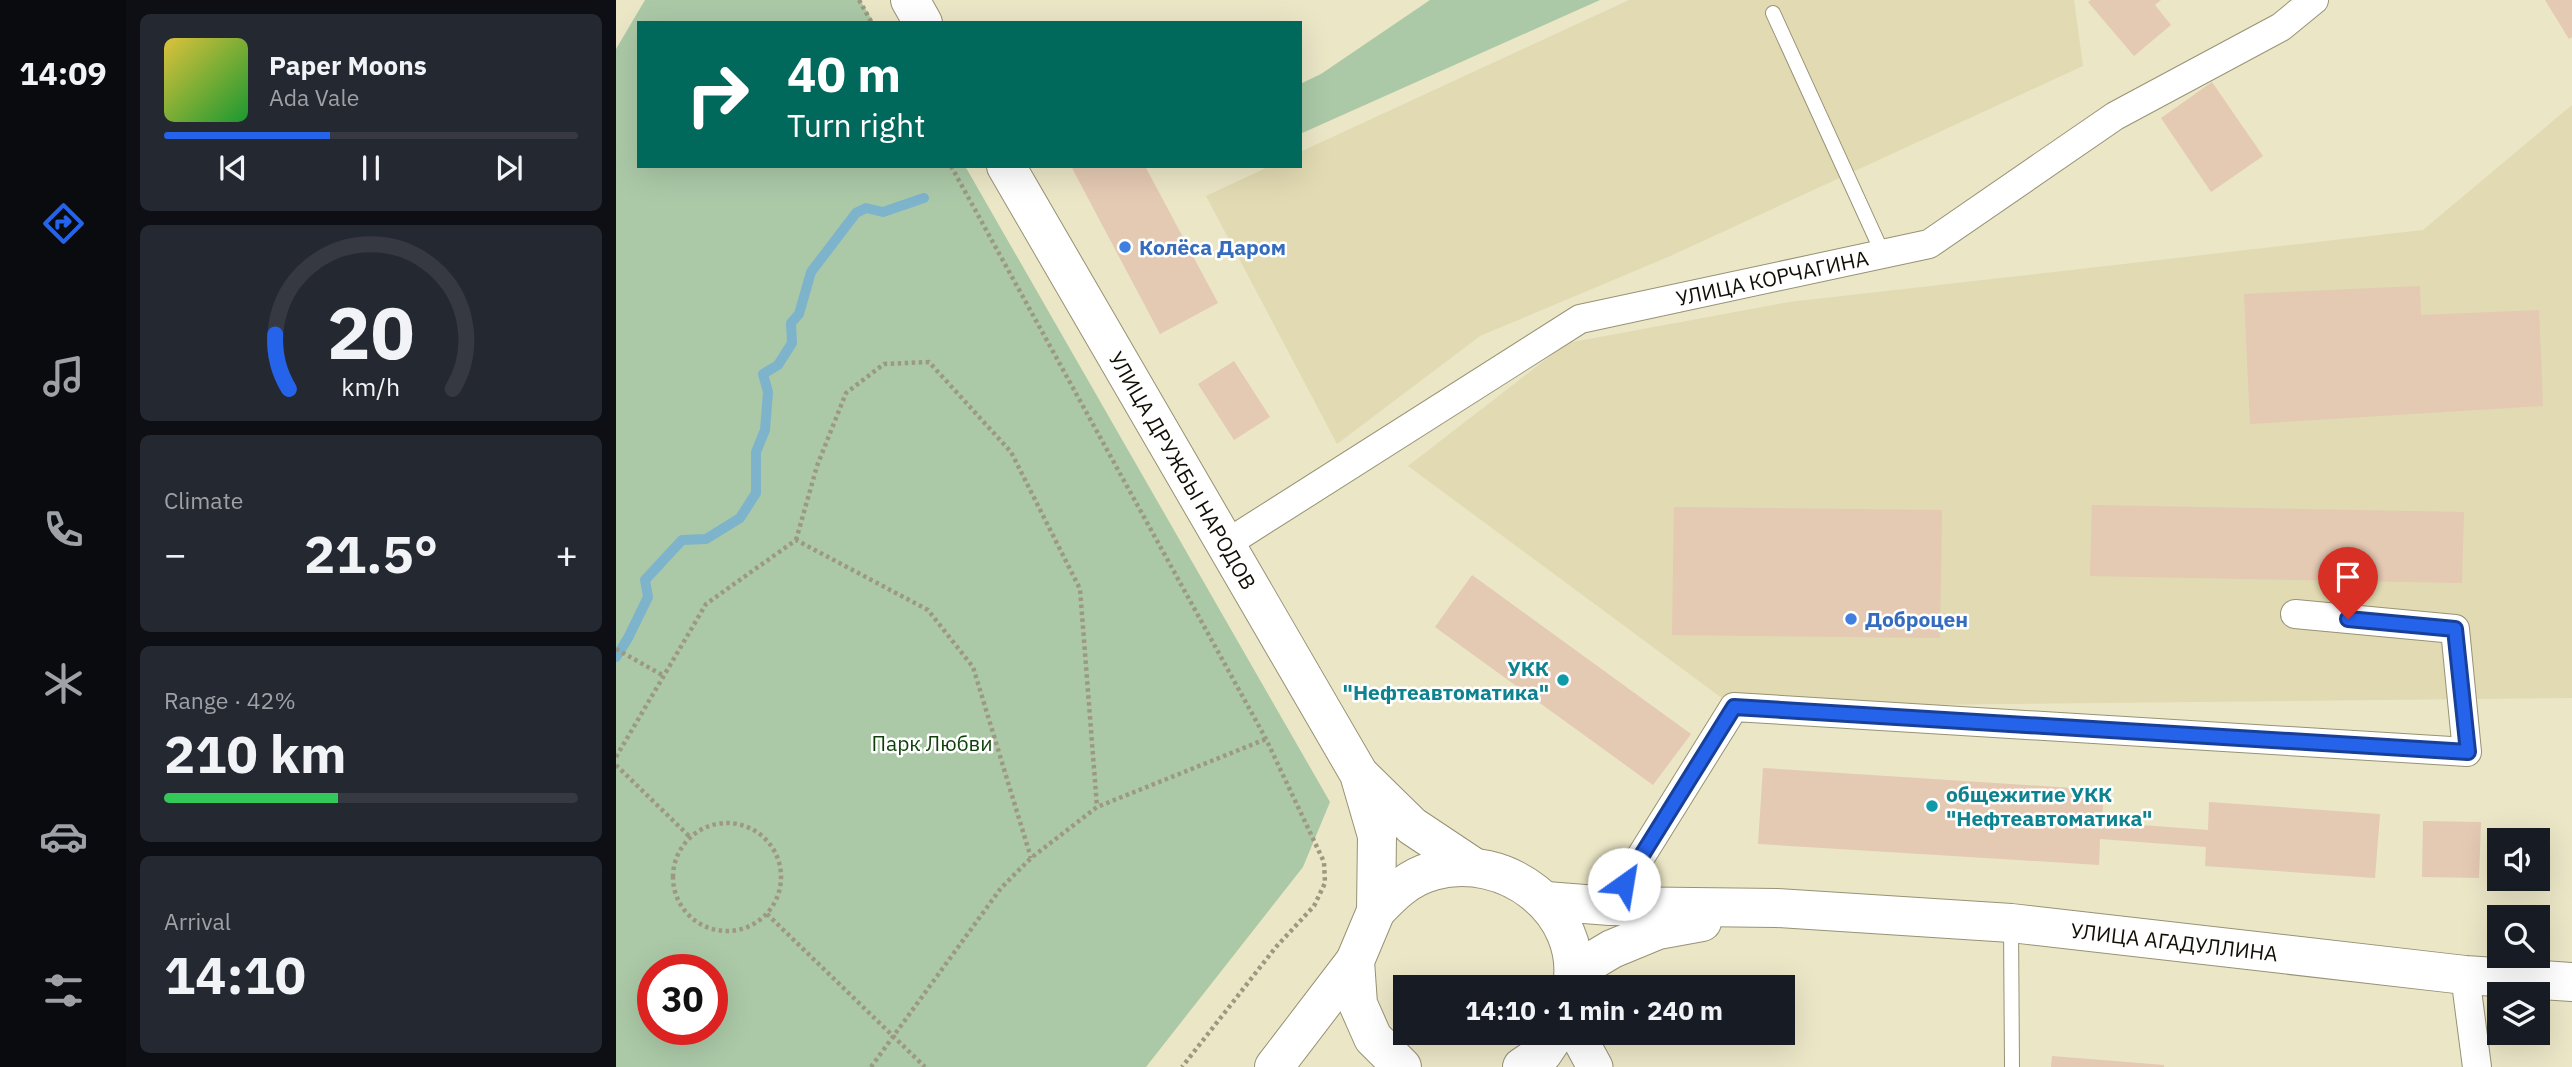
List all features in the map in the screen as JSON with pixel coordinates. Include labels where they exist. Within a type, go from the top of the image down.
[{"type":"main road","points":[[910,0],[922,21]]},
{"type":"main road","name":"УЛИЦА ДРУЖБЫ НАРОДОВ","points":[[1007,168],[1359,774]]},
{"type":"main road","points":[[1359,774],[1412,826],[1472,866],[1518,880],[1546,901],[1568,937],[1573,975]]},
{"type":"main road","points":[[1274,1067],[1355,961],[1376,911],[1377,836],[1359,774]]},
{"type":"main road","points":[[1376,911],[1400,887],[1432,871],[1472,866]]},
{"type":"main road","points":[[1546,901],[1610,906],[1777,908]]},
{"type":"main road","points":[[1578,975],[1612,949],[1658,930],[1777,908]]},
{"type":"main road","name":"УЛИЦА АГАДУЛЛИНА","points":[[1777,908],[2011,923],[2465,975],[2572,982]]},
{"type":"main road","points":[[1355,961],[1358,1004],[1373,1038],[1402,1067]]},
{"type":"main road","points":[[1522,1067],[1543,1053],[1548,1045]]},
{"type":"street","name":"УЛИЦА КОРЧАГИНА","points":[[1226,544],[1580,319],[1929,244],[2115,116],[2281,27],[2314,0]]},
{"type":"street","points":[[1610,906],[1734,707],[2468,752],[2455,629],[2295,614]]},
{"type":"street","points":[[2465,975],[2477,1067]]},
{"type":"street","points":[[1583,1045],[1595,1067]]},
{"type":"lane","points":[[1773,13],[1883,254]]},
{"type":"lane","points":[[2011,923],[2012,1067]]},
{"type":"path","points":[[859,0],[871,21]]},
{"type":"path","points":[[952,168],[1266,739],[1324,862],[1325,883],[1314,906],[1276,947],[1182,1067]]},
{"type":"path","points":[[616,757],[706,604],[796,540],[817,466],[846,393],[884,364],[929,362],[1011,452],[1080,589],[1097,807]]},
{"type":"path","points":[[796,540],[928,610],[973,667],[1031,858]]},
{"type":"path","points":[[616,649],[664,676]]},
{"type":"path","points":[[871,1067],[1001,888],[1031,858],[1097,807],[1266,739]]},
{"type":"path","points":[[616,765],[690,837]]},
{"type":"path","points":[[717,824],[736,824],[754,830],[768,842],[778,859],[782,877],[777,897],[767,914],[752,926],[734,931],[715,931],[693,920],[681,906],[673,879],[678,852],[690,837],[699,830],[717,824]]},
{"type":"path","points":[[767,914],[925,1067]]},
{"type":"shaded area","points":[[1629,0],[2074,0],[2083,66],[1668,257],[1480,336],[1337,444],[1206,196],[1266,168],[1302,168],[1302,151]]},
{"type":"shaded area","points":[[2572,105],[2572,698],[1734,707],[1408,466],[1567,343],[1789,302],[2423,230]]},
{"type":"green space","name":"Парк Любви","points":[[645,0],[860,0],[873,21],[637,21],[637,168],[966,168],[1330,802],[1303,867],[1146,1067],[616,1067],[616,49]]},
{"type":"green space","points":[[1430,0],[1600,0],[1302,133],[1302,83],[1321,74]]},
{"type":"building","points":[[2161,0],[2155,5],[2171,25],[2134,56],[2088,2]]},
{"type":"building","points":[[2545,0],[2572,0],[2572,37],[2569,39]]},
{"type":"building","points":[[2212,82],[2263,156],[2211,192],[2161,118]]},
{"type":"building","points":[[1072,168],[1146,168],[1218,303],[1160,334]]},
{"type":"building","points":[[2420,286],[2421,315],[2539,310],[2543,406],[2250,424],[2244,294]]},
{"type":"building","points":[[1234,361],[1270,417],[1234,440],[1198,384]]},
{"type":"building","points":[[2092,505],[2464,512],[2462,583],[2090,576]]},
{"type":"building","points":[[1674,507],[1942,510],[1940,638],[1672,635]]},
{"type":"building","name":"УКК \"Нефтеавтоматика\"","points":[[1472,575],[1691,734],[1653,785],[1435,627]]},
{"type":"building","name":"общежитие УКК \"Нефтеавтоматика\"","points":[[1763,768],[2104,790],[2102,822],[2208,830],[2209,802],[2380,814],[2375,878],[2205,866],[2206,847],[2100,839],[2099,865],[1758,844]]},
{"type":"building","points":[[2423,821],[2481,822],[2479,878],[2422,877]]},
{"type":"building","points":[[2052,1056],[2164,1065],[2164,1067],[2051,1067]]},
{"type":"waterway","points":[[616,657],[648,597],[645,580],[682,540],[706,539],[740,518],[756,493],[756,452],[765,430],[768,392],[763,374],[778,365],[792,343],[791,323],[799,314],[811,272],[856,213],[866,208],[883,212],[924,198]]},
{"type":"place","name":"Колёса Даром","points":[[1125,247]]},
{"type":"place","name":"Доброцен","points":[[1851,619]]},
{"type":"place","name":"УКК \"Нефтеавтоматика\"","points":[[1563,680]]},
{"type":"place","name":"общежитие УКК \"Нефтеавтоматика\"","points":[[1932,806]]},
{"type":"route","points":[[1624,884],[1734,707],[2468,752],[2455,629],[2348,619]]}]
